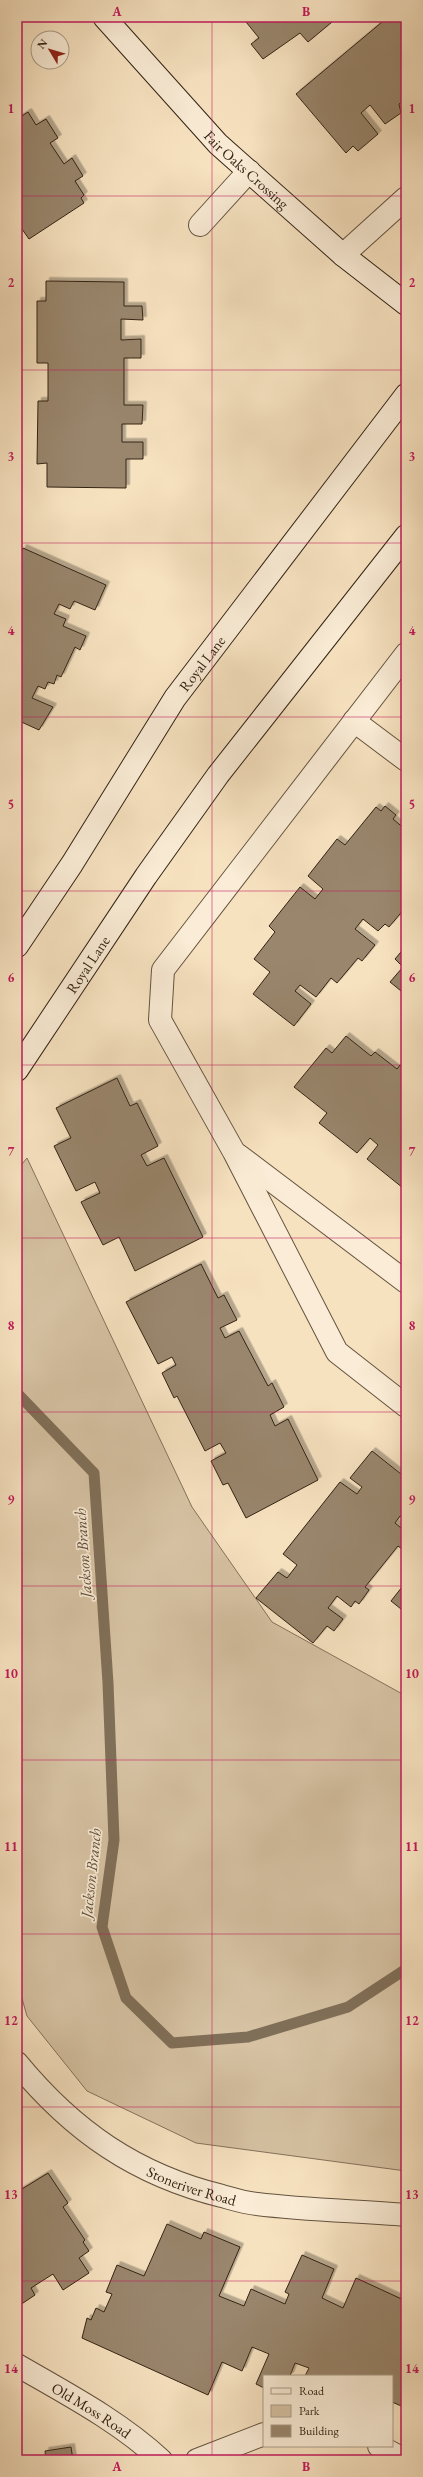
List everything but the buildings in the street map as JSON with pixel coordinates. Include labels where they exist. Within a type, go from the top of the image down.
[{"type":"main road","name":"Fair Oaks Crossing","points":[[109,19],[218,144],[343,254],[406,304]]},
{"type":"main road","points":[[200,225],[249,171]]},
{"type":"main road","points":[[343,254],[406,198]]},
{"type":"main road","name":"Royal Lane","points":[[17,946],[30,928],[175,698],[406,395]]},
{"type":"main road","name":"Royal Lane","points":[[17,1070],[146,876],[218,775],[406,536]]},
{"type":"main road","points":[[406,654],[163,970],[160,1020],[234,1152],[337,1352],[406,1406]]},
{"type":"main road","points":[[354,721],[406,760]]},
{"type":"main road","points":[[234,1152],[406,1282]]},
{"type":"main road","name":"Stoneriver Road","points":[[17,2063],[41,2092],[82,2130],[136,2165],[195,2189],[256,2204],[406,2215]]},
{"type":"main road","name":"Old Moss Road","points":[[17,2365],[93,2410],[142,2443],[161,2460]]},
{"type":"main road","points":[[197,2460],[263,2434]]},
{"type":"green space","points":[[17,270],[19,272],[17,501]]},
{"type":"green space","points":[[27,1158],[192,1507],[272,1622],[406,1696],[406,2171],[196,2143],[87,2091],[27,2016],[17,1981],[17,1170]]},
{"type":"waterway","name":"Jackson Branch","points":[[17,1393],[94,1473],[108,1683],[114,1840],[102,1927],[126,1998],[172,2043],[248,2037],[348,2007],[406,1969]]}]
